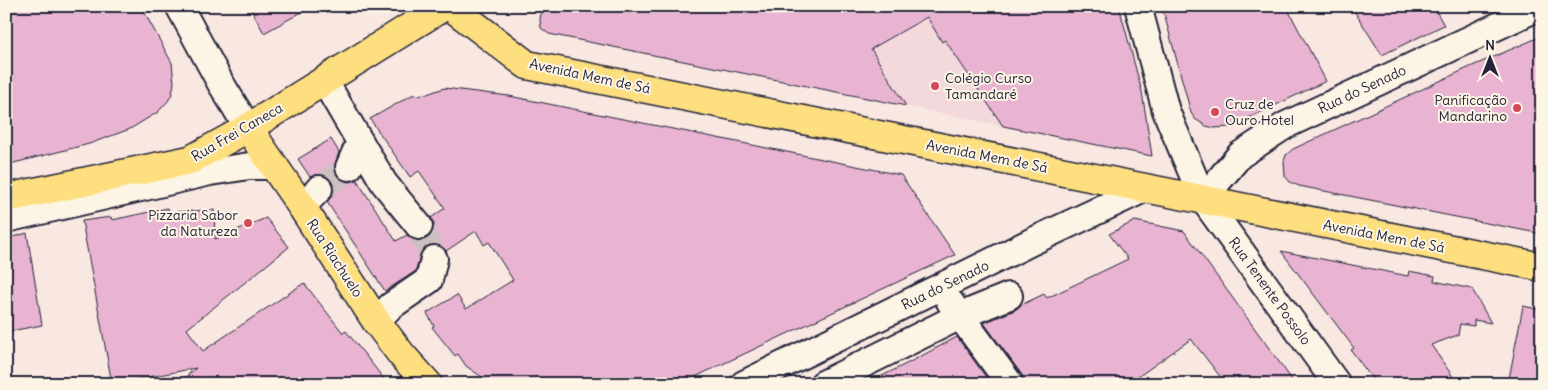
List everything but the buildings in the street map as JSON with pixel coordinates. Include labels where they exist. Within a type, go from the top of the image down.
[{"type":"main road","name":"Rua Frei Caneca","points":[[6,198],[190,160],[248,128],[444,6]]},
{"type":"main road","name":"Avenida Mem de Sá","points":[[450,6],[526,65],[1542,267]]},
{"type":"main road","name":"Rua Riachuelo","points":[[248,128],[274,166],[311,198],[376,321],[401,354],[428,384]]},
{"type":"street","points":[[179,6],[220,82],[248,128]]},
{"type":"street","name":"Rua Tenente Possolo","points":[[1138,6],[1166,111],[1203,199],[1337,384]]},
{"type":"street","name":"Rua do Senado","points":[[1203,199],[1240,155],[1286,125],[1509,13],[1541,6]]},
{"type":"street","points":[[324,80],[384,183],[419,226]]},
{"type":"street","points":[[349,167],[360,142]]},
{"type":"street","points":[[6,219],[210,172],[249,166],[274,166]]},
{"type":"street","name":"Rua do Senado","points":[[744,384],[1146,188]]},
{"type":"street","points":[[376,321],[391,306],[429,280],[434,259]]},
{"type":"street","points":[[940,287],[1010,384]]},
{"type":"street","points":[[805,354],[823,384],[960,316],[1009,296]]},
{"type":"shaded area","name":"Colégio Curso Tamandaré","points":[[927,17],[941,41],[945,40],[1003,126],[906,106],[871,49]]},
{"type":"tunnel","points":[[319,189],[349,167]]},
{"type":"tunnel","points":[[419,226],[434,259]]},
{"type":"place","name":"Colégio Curso Tamandaré","points":[[935,86]]},
{"type":"place","name":"Panificação Mandarino","points":[[1517,108]]},
{"type":"place","name":"Cruz de Ouro Hotel","points":[[1215,112]]},
{"type":"place","name":"Pizzaria Sabor da Natureza","points":[[248,223]]}]
